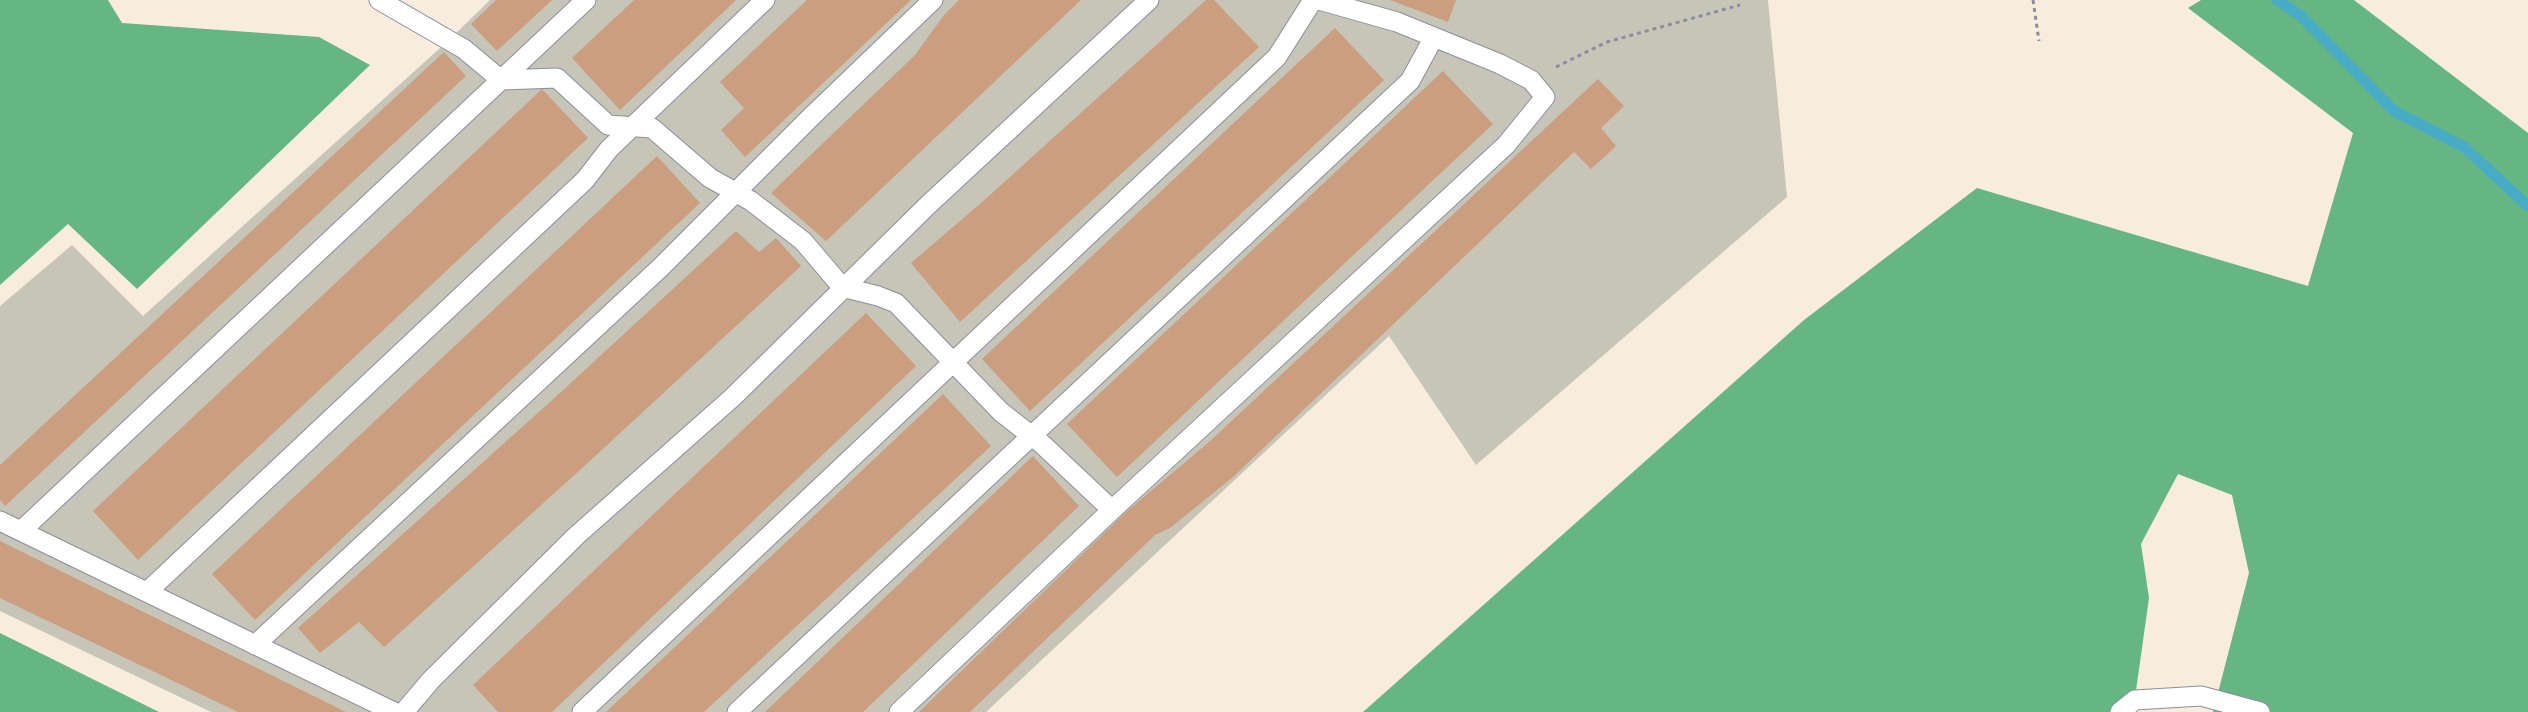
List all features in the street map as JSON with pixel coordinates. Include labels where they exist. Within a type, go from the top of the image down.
[{"type":"lane","points":[[379,0],[464,49],[501,80],[557,78],[608,125],[652,128],[710,178],[751,201],[803,241],[842,287],[878,296],[896,303],[1001,412],[1032,436],[1112,510]]},
{"type":"lane","points":[[21,531],[586,0]]},
{"type":"lane","points":[[147,592],[585,180],[609,149],[631,127],[765,0]]},
{"type":"lane","points":[[255,644],[660,267],[933,0]]},
{"type":"lane","points":[[404,712],[431,680],[576,536],[733,397],[842,287],[1149,0]]},
{"type":"lane","points":[[582,712],[1277,57],[1314,0]]},
{"type":"lane","points":[[899,712],[1112,510],[1506,145],[1545,97],[1531,80],[1500,64],[1397,22],[1319,0]]},
{"type":"lane","points":[[738,712],[1410,81],[1434,37]]},
{"type":"lane","points":[[0,521],[394,712]]},
{"type":"lane","points":[[2120,712],[2135,700],[2201,696],[2260,712]]},
{"type":"path","points":[[2033,0],[2039,41]]},
{"type":"path","points":[[1531,80],[1607,42],[1740,4]]},
{"type":"shaded area","points":[[490,0],[1768,0],[1787,197],[1476,465],[1389,336],[986,712],[211,712],[0,611],[0,306],[72,245],[143,316],[449,40]]},
{"type":"green space","points":[[0,0],[108,0],[122,23],[319,37],[370,65],[137,289],[68,224],[0,285]]},
{"type":"green space","points":[[2201,0],[2354,0],[2528,133],[2528,712],[2213,712],[2249,573],[2232,495],[2178,474],[2141,544],[2149,598],[2133,712],[1363,712],[1804,320],[1977,188],[2308,286],[2353,133],[2188,8]]},
{"type":"green space","points":[[0,633],[159,712],[0,712]]},
{"type":"building","points":[[496,0],[552,0],[497,51],[471,24]]},
{"type":"building","points":[[634,0],[736,0],[620,110],[572,58]]},
{"type":"building","points":[[807,0],[911,0],[745,157],[721,130],[744,108],[720,82]]},
{"type":"building","points":[[959,0],[1081,0],[826,241],[771,193],[915,55],[944,15]]},
{"type":"building","points":[[1206,0],[1214,0],[1259,47],[960,322],[911,263],[981,203]]},
{"type":"building","points":[[1390,0],[1456,0],[1448,22]]},
{"type":"building","points":[[1335,28],[1384,80],[1030,411],[982,359]]},
{"type":"building","points":[[444,52],[466,76],[5,506],[0,500],[0,465]]},
{"type":"building","points":[[1443,71],[1493,124],[1117,477],[1067,424]]},
{"type":"building","points":[[1598,79],[1624,106],[1601,128],[1616,146],[1591,169],[1574,152],[1233,477],[1170,528],[1155,535],[970,712],[919,712],[1126,512],[1209,442]]},
{"type":"building","points":[[542,89],[588,138],[138,560],[93,511]]},
{"type":"building","points":[[657,156],[700,203],[255,620],[212,574]]},
{"type":"building","points":[[736,231],[759,252],[776,238],[801,266],[580,470],[384,647],[359,622],[320,653],[298,628],[550,402]]},
{"type":"building","points":[[866,313],[916,366],[552,712],[498,712],[473,685]]},
{"type":"building","points":[[943,394],[991,446],[704,712],[606,712]]},
{"type":"building","points":[[1033,456],[1079,506],[863,712],[765,712]]},
{"type":"building","points":[[0,541],[346,712],[238,712],[0,598]]},
{"type":"waterway","points":[[2277,0],[2300,15],[2394,111],[2464,147],[2528,206]]}]
